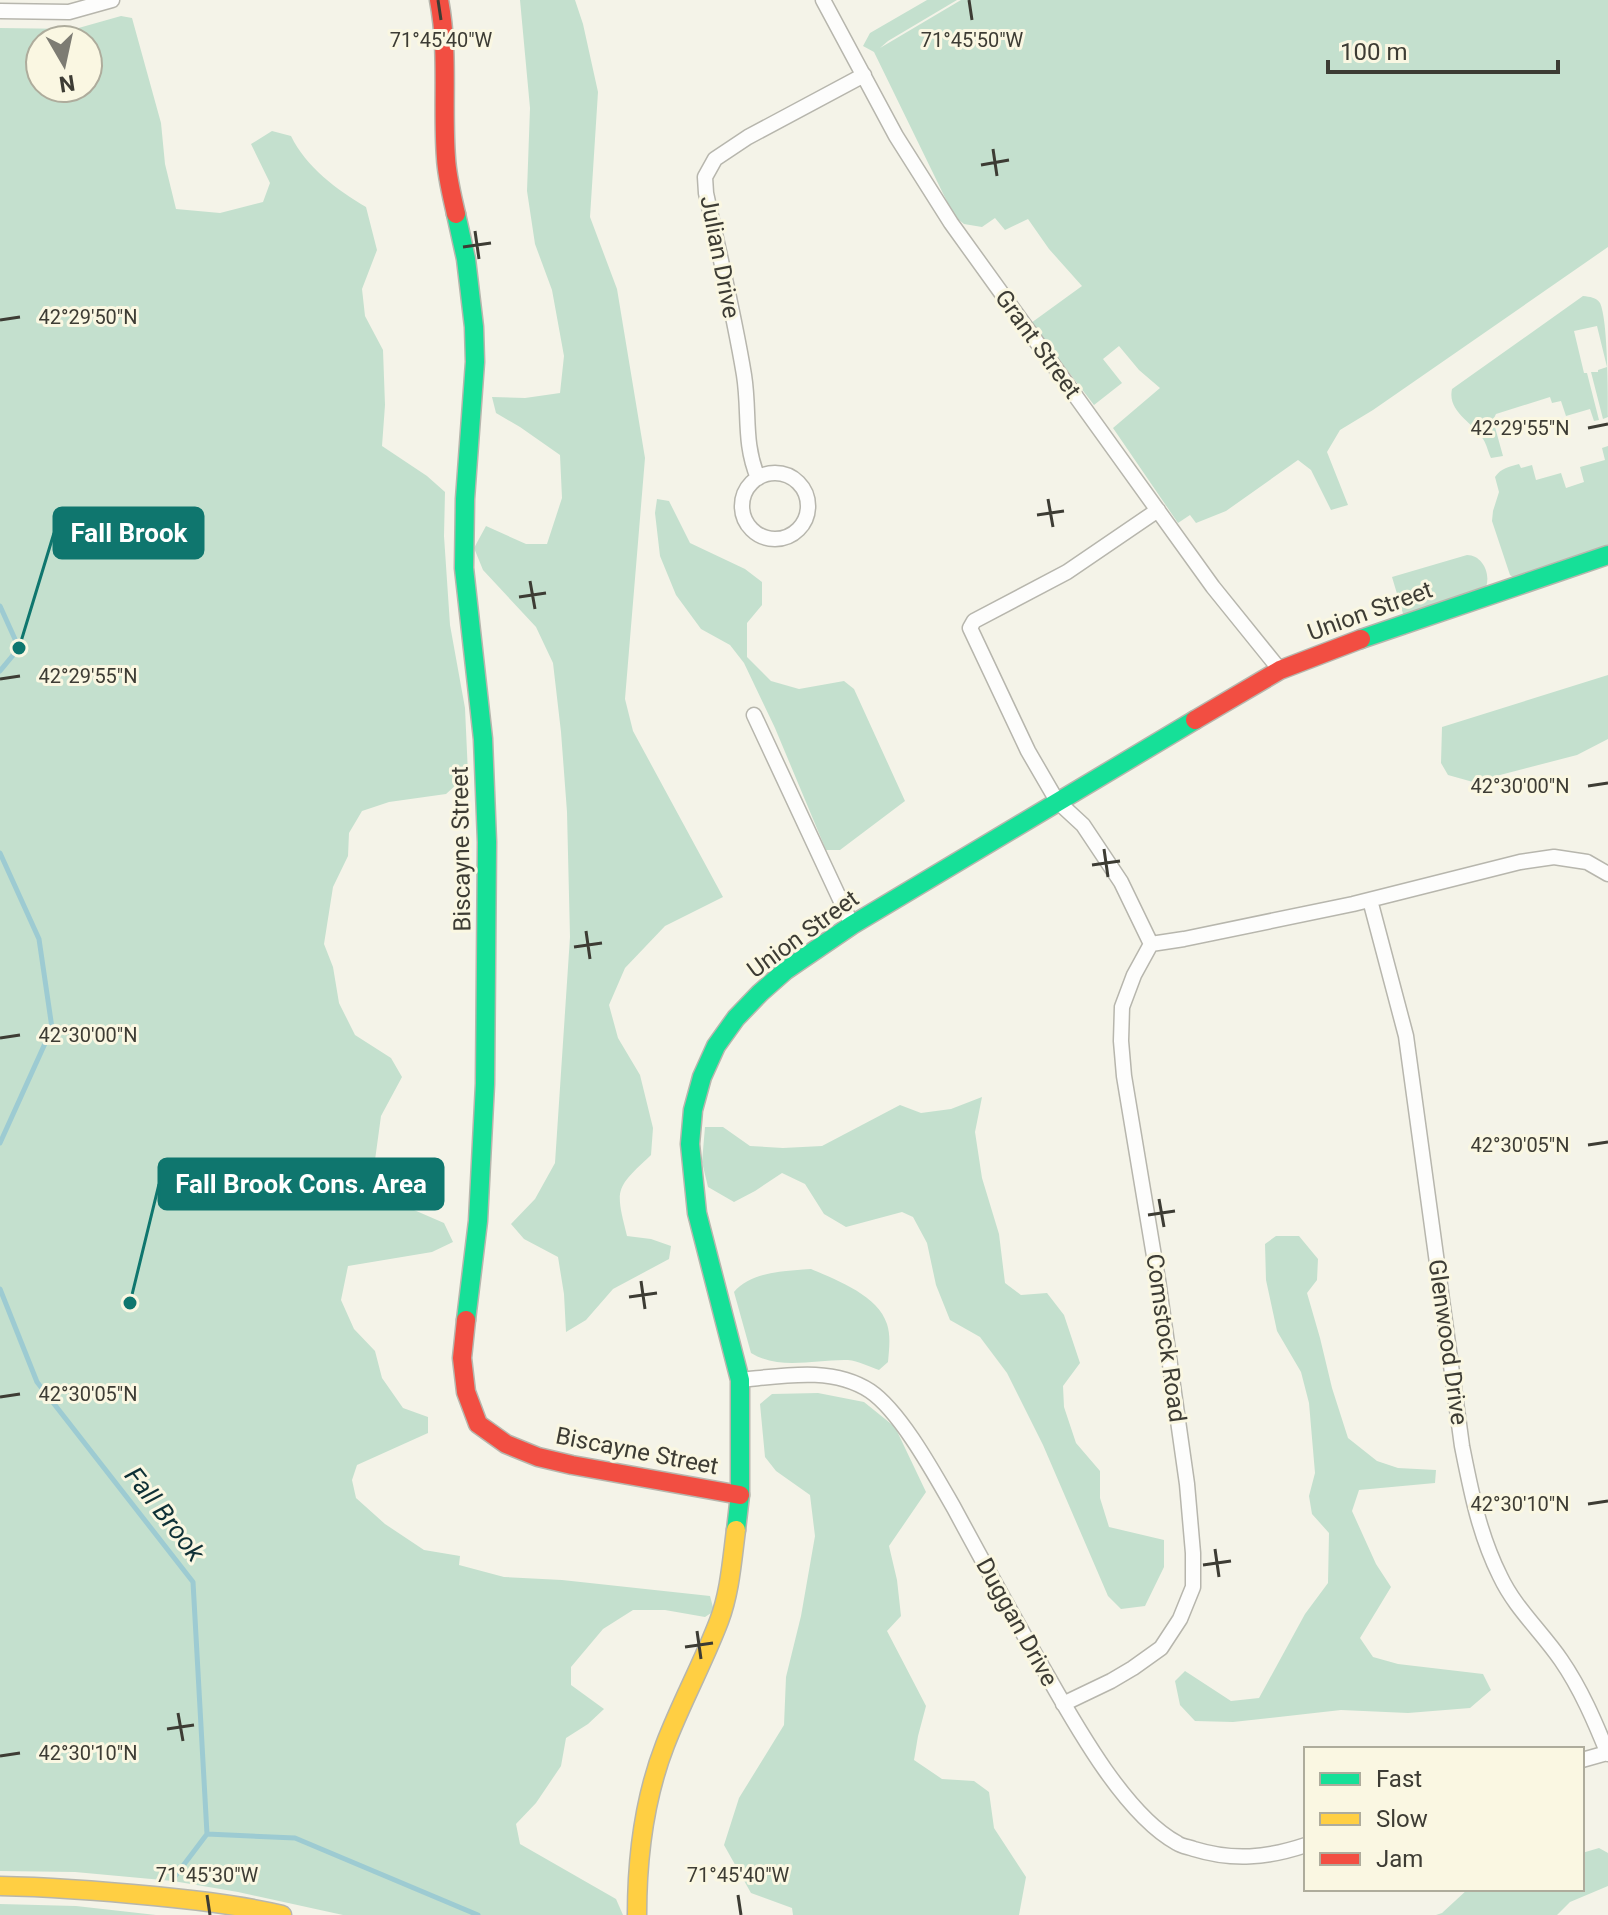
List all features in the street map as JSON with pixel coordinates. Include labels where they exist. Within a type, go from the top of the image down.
[{"type":"street","points":[[0,11],[69,12],[112,0]]},
{"type":"street","name":"Biscayne Street","points":[[439,0],[445,54],[446,158],[466,259],[474,327],[475,362],[465,499],[464,568],[483,739],[487,842],[485,1084],[478,1221],[462,1358],[466,1392],[478,1424],[506,1444],[538,1457],[740,1495]]},
{"type":"street","name":"Grant Street","points":[[823,0],[896,136],[951,223],[1213,587],[1280,670]]},
{"type":"street","name":"Julian Drive","points":[[758,478],[746,433],[748,414],[743,370],[705,177],[715,159],[748,137],[864,75]]},
{"type":"street","points":[[774,473],[786,474],[803,487],[809,509],[800,529],[780,539],[769,539],[750,528],[742,509],[743,499],[747,489],[758,478],[774,473]]},
{"type":"street","points":[[1158,510],[1067,572],[971,624],[971,634],[1028,751],[1057,801],[1083,825],[1121,882],[1151,944],[1370,900],[1520,862],[1554,857],[1587,862],[1608,874]]},
{"type":"street","name":"Union Street","points":[[637,1915],[640,1845],[652,1789],[665,1745],[720,1619],[729,1586],[740,1495],[740,1380],[697,1213],[690,1144],[693,1110],[702,1077],[716,1046],[736,1018],[760,993],[786,970],[852,925],[1280,670],[1383,630],[1608,555]]},
{"type":"street","points":[[754,715],[852,925]]},
{"type":"street","name":"Glenwood Drive","points":[[1370,900],[1406,1036],[1462,1446],[1475,1513],[1500,1577],[1518,1607],[1567,1670],[1608,1753]]},
{"type":"street","name":"Comstock Road","points":[[1063,1704],[1111,1681],[1161,1648],[1180,1619],[1193,1587],[1187,1484],[1121,1041],[1122,1007],[1134,975],[1151,944]]},
{"type":"street","name":"Duggan Drive","points":[[740,1380],[804,1374],[838,1378],[870,1391],[895,1415],[934,1471],[1063,1704],[1126,1798],[1150,1823],[1177,1844],[1210,1854],[1244,1857],[1278,1854],[1304,1846]]},
{"type":"street","points":[[1584,1759],[1608,1753]]},
{"type":"street","points":[[0,1886],[162,1897],[230,1905],[278,1915]]},
{"type":"green space","points":[[520,0],[575,0],[583,24],[598,92],[590,217],[617,289],[645,458],[625,699],[633,731],[723,897],[665,926],[625,968],[609,1005],[618,1038],[640,1075],[653,1128],[651,1155],[630,1175],[621,1190],[623,1220],[627,1236],[671,1246],[669,1259],[613,1289],[586,1320],[566,1332],[558,1257],[524,1239],[511,1224],[535,1199],[555,1163],[570,937],[567,812],[553,663],[536,627],[483,570],[474,548],[486,526],[526,544],[547,544],[562,498],[560,455],[496,413],[492,397],[525,398],[560,393],[564,356],[552,290],[535,244],[527,191],[530,108]]},
{"type":"green space","points":[[927,0],[957,0],[880,48],[961,0],[1608,0],[1608,247],[1340,430],[1327,452],[1348,505],[1331,510],[1311,470],[1298,460],[1226,511],[1196,523],[1190,515],[1178,523],[1113,428],[1160,388],[1139,370],[1119,346],[1103,359],[1122,383],[1094,405],[1031,323],[1082,286],[1049,249],[1028,219],[1005,230],[995,218],[982,227],[964,224],[954,216],[874,52],[863,46],[870,33]]},
{"type":"green space","points":[[121,16],[132,18],[161,123],[165,164],[176,209],[220,213],[263,202],[270,183],[251,144],[272,131],[291,136],[305,158],[323,177],[366,207],[377,250],[362,289],[365,316],[383,350],[385,405],[382,446],[445,492],[444,536],[450,625],[465,708],[468,774],[446,794],[389,802],[362,811],[349,833],[348,856],[333,887],[324,944],[333,967],[339,1003],[355,1035],[391,1058],[402,1077],[381,1116],[375,1160],[400,1184],[414,1210],[444,1223],[453,1242],[432,1252],[348,1266],[341,1300],[354,1329],[375,1351],[382,1378],[403,1408],[428,1417],[428,1433],[357,1465],[352,1480],[356,1498],[385,1524],[424,1550],[460,1556],[459,1565],[504,1577],[710,1596],[714,1611],[705,1617],[665,1610],[633,1610],[603,1629],[571,1667],[571,1685],[604,1709],[566,1738],[561,1766],[536,1803],[516,1824],[520,1844],[616,1899],[623,1915],[343,1915],[173,1881],[75,1872],[0,1871],[0,28],[24,28],[24,104],[104,104],[104,24],[93,24]]},
{"type":"green space","points":[[1583,296],[1597,300],[1603,312],[1607,357],[1608,417],[1603,419],[1591,372],[1607,367],[1597,326],[1574,331],[1599,420],[1594,421],[1590,409],[1566,416],[1561,401],[1552,403],[1550,397],[1496,414],[1493,420],[1503,456],[1491,458],[1479,433],[1453,404],[1452,389]]},
{"type":"green space","points":[[1608,446],[1608,549],[1514,578],[1510,575],[1492,521],[1499,492],[1495,477],[1509,467],[1532,465],[1536,480],[1561,473],[1566,488],[1584,482],[1580,467],[1605,460],[1602,448]]},
{"type":"green space","points":[[657,499],[669,501],[690,543],[745,569],[762,582],[762,605],[747,623],[747,657],[771,681],[799,689],[844,681],[854,689],[905,801],[840,850],[826,850],[744,663],[730,645],[701,629],[676,595],[660,556],[655,513]]},
{"type":"green space","points":[[1467,555],[1477,558],[1484,566],[1486,587],[1404,617],[1392,577]]},
{"type":"green space","points":[[1608,675],[1608,739],[1577,755],[1473,782],[1448,775],[1441,763],[1442,727]]},
{"type":"green space","points":[[982,1097],[975,1132],[982,1178],[999,1234],[1005,1283],[1021,1295],[1047,1293],[1064,1315],[1080,1363],[1063,1386],[1064,1407],[1076,1443],[1100,1471],[1100,1498],[1109,1527],[1164,1540],[1164,1567],[1145,1606],[1121,1609],[1108,1596],[1043,1445],[1007,1373],[980,1337],[950,1320],[936,1285],[927,1243],[913,1217],[902,1212],[846,1227],[824,1214],[805,1184],[782,1173],[734,1202],[708,1187],[702,1162],[705,1127],[723,1127],[750,1146],[822,1146],[900,1105],[921,1113],[951,1109]]},
{"type":"green space","points":[[1276,1236],[1299,1236],[1318,1259],[1317,1280],[1307,1293],[1348,1438],[1377,1461],[1398,1468],[1436,1470],[1435,1483],[1359,1490],[1352,1511],[1376,1564],[1391,1587],[1360,1638],[1373,1657],[1398,1664],[1483,1674],[1491,1690],[1470,1708],[1408,1713],[1341,1710],[1233,1722],[1195,1721],[1180,1705],[1175,1681],[1185,1671],[1231,1701],[1259,1698],[1305,1614],[1328,1583],[1329,1533],[1312,1514],[1309,1496],[1315,1473],[1309,1403],[1301,1372],[1277,1331],[1266,1280],[1265,1244]]},
{"type":"green space","points":[[811,1269],[855,1290],[882,1314],[888,1329],[889,1348],[888,1362],[879,1370],[848,1360],[774,1362],[751,1353],[734,1292],[759,1276]]},
{"type":"green space","points":[[818,1393],[864,1402],[895,1427],[926,1492],[889,1546],[901,1616],[887,1631],[926,1706],[914,1760],[942,1779],[974,1781],[989,1792],[994,1828],[1026,1877],[1019,1915],[793,1915],[792,1908],[751,1893],[724,1845],[739,1798],[784,1725],[786,1677],[801,1616],[815,1536],[810,1495],[776,1471],[765,1457],[760,1404],[772,1394]]},
{"type":"green space","points":[[1599,1848],[1608,1853],[1608,1886],[1570,1902],[1557,1915],[1436,1915],[1466,1891],[1584,1891],[1584,1852]]},
{"type":"green space","points":[[0,1904],[76,1906],[156,1915],[0,1915]]},
{"type":"waterway","name":"Fall Brook","points":[[0,606],[19,648],[0,671]]},
{"type":"waterway","name":"Fall Brook","points":[[0,853],[39,939],[52,1028],[0,1143]]},
{"type":"waterway","name":"Fall Brook","points":[[0,1289],[37,1382],[193,1582],[207,1834],[173,1879]]},
{"type":"waterway","points":[[207,1834],[295,1838],[478,1915]]},
{"type":"traffic: fast","points":[[456,214],[466,259],[474,327],[475,362],[465,499],[464,568],[483,739],[487,842],[485,1084],[478,1221],[466,1320]]},
{"type":"traffic: fast","points":[[1361,639],[1608,555]]},
{"type":"traffic: fast","points":[[736,1530],[740,1495],[740,1380],[697,1213],[690,1144],[693,1110],[702,1077],[716,1046],[736,1018],[760,993],[786,970],[852,925],[1195,720]]},
{"type":"traffic: slow","points":[[637,1915],[640,1850],[652,1786],[671,1729],[723,1610],[736,1530]]},
{"type":"traffic: slow","points":[[0,1886],[170,1898],[282,1915]]},
{"type":"traffic: jam","points":[[439,0],[444,39],[447,165],[456,214]]},
{"type":"traffic: jam","points":[[1195,720],[1280,670],[1361,639]]},
{"type":"traffic: jam","points":[[466,1320],[462,1358],[466,1392],[478,1424],[506,1444],[538,1457],[572,1465],[740,1495]]},
{"type":"place","name":"Fall Brook","points":[[19,648]]},
{"type":"place","name":"Fall Brook Cons. Area","points":[[130,1303]]}]
